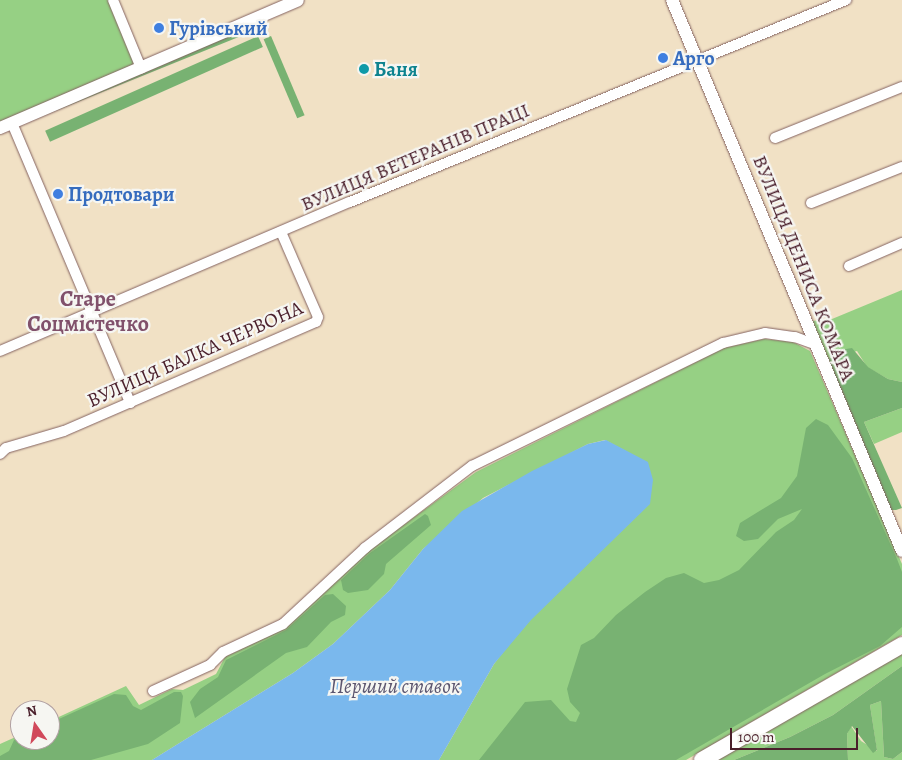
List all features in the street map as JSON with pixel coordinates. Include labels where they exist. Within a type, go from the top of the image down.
[{"type":"main road","points":[[702,760],[902,645]]},
{"type":"street","points":[[113,0],[141,68]]},
{"type":"street","points":[[130,402],[93,314],[6,125],[298,0]]},
{"type":"street","name":"ВУЛИЦЯ ДЕНИСА КОМАРА","points":[[672,0],[814,344],[902,550]]},
{"type":"street","name":"ВУЛИЦЯ ВЕТЕРАНІВ ПРАЦІ","points":[[0,351],[93,314],[281,232],[846,0]]},
{"type":"street","points":[[775,138],[902,87]]},
{"type":"street","points":[[811,203],[902,167]]},
{"type":"street","name":"ВУЛИЦЯ БАЛКА ЧЕРВОНА","points":[[0,454],[6,448],[64,431],[316,322],[318,317],[281,232]]},
{"type":"street","points":[[848,266],[902,243]]},
{"type":"street","points":[[153,691],[210,665],[224,652],[284,624],[365,548],[472,466],[723,343],[748,336],[777,333],[814,344]]},
{"type":"green space","points":[[0,0],[113,0],[141,68],[0,128]]},
{"type":"green space","points":[[255,25],[257,30],[31,121],[29,116]]},
{"type":"green space","points":[[258,36],[263,47],[50,142],[45,131]]},
{"type":"green space","points":[[271,36],[305,115],[297,118],[264,39]]},
{"type":"green space","points":[[902,290],[902,382],[888,379],[867,367],[857,351],[828,360],[812,321],[832,319]]},
{"type":"green space","points":[[764,339],[793,342],[810,351],[902,564],[902,635],[686,760],[439,760],[494,664],[648,463],[605,440],[588,444],[483,498],[423,549],[390,590],[333,644],[293,673],[152,760],[0,760],[0,744],[10,740],[10,750],[60,750],[60,716],[126,686],[139,705],[172,689],[183,690],[216,674],[225,657],[285,628],[368,551],[476,472],[724,348]]},
{"type":"green space","points":[[852,348],[868,367],[888,379],[902,382],[902,408],[864,422],[902,508],[896,510],[891,510],[828,360],[840,350]]},
{"type":"green space","points":[[902,408],[902,432],[874,444],[864,422]]},
{"type":"green space","points":[[816,419],[828,425],[852,458],[897,559],[902,572],[902,627],[880,646],[825,674],[676,760],[479,760],[525,702],[551,700],[570,721],[576,722],[580,713],[570,702],[567,689],[581,645],[594,638],[616,615],[645,592],[666,578],[684,573],[704,583],[719,580],[739,570],[776,532],[794,520],[802,509],[778,519],[758,539],[744,541],[736,536],[740,523],[781,498],[797,476],[806,428]]},
{"type":"green space","points":[[425,514],[428,516],[431,525],[386,564],[384,574],[368,590],[348,593],[343,590],[341,580],[370,553]]},
{"type":"green space","points":[[333,594],[346,606],[345,615],[331,622],[307,647],[286,653],[195,718],[190,702],[200,689],[218,677],[226,660],[286,630],[325,595]]},
{"type":"green space","points":[[902,651],[902,666],[833,715],[790,737],[734,760],[713,760]]},
{"type":"green space","points":[[902,666],[902,752],[893,759],[884,757],[881,701],[870,705],[877,750],[873,753],[852,726],[847,734],[848,760],[734,760],[790,737],[833,715]]},
{"type":"green space","points":[[174,692],[181,692],[183,696],[180,723],[148,744],[91,760],[0,760],[0,756],[10,749],[60,750],[60,718],[114,694],[126,695],[133,706],[141,710]]},
{"type":"green space","points":[[881,701],[884,757],[893,759],[902,752],[902,760],[848,760],[847,734],[851,726],[861,741],[877,751],[870,705]]},
{"type":"water","name":"Перший ставок","points":[[606,440],[648,462],[653,480],[650,504],[531,620],[494,664],[439,760],[152,760],[293,673],[333,644],[390,590],[423,549],[462,511],[532,471],[588,444]]},
{"type":"place","name":"Гурівський","points":[[159,28]]},
{"type":"place","name":"Арго","points":[[663,58]]},
{"type":"place","name":"Баня","points":[[364,69]]},
{"type":"place","name":"Продтовари","points":[[58,194]]},
{"type":"district","name":"Старе Соцмістечко","points":[[88,312]]}]
